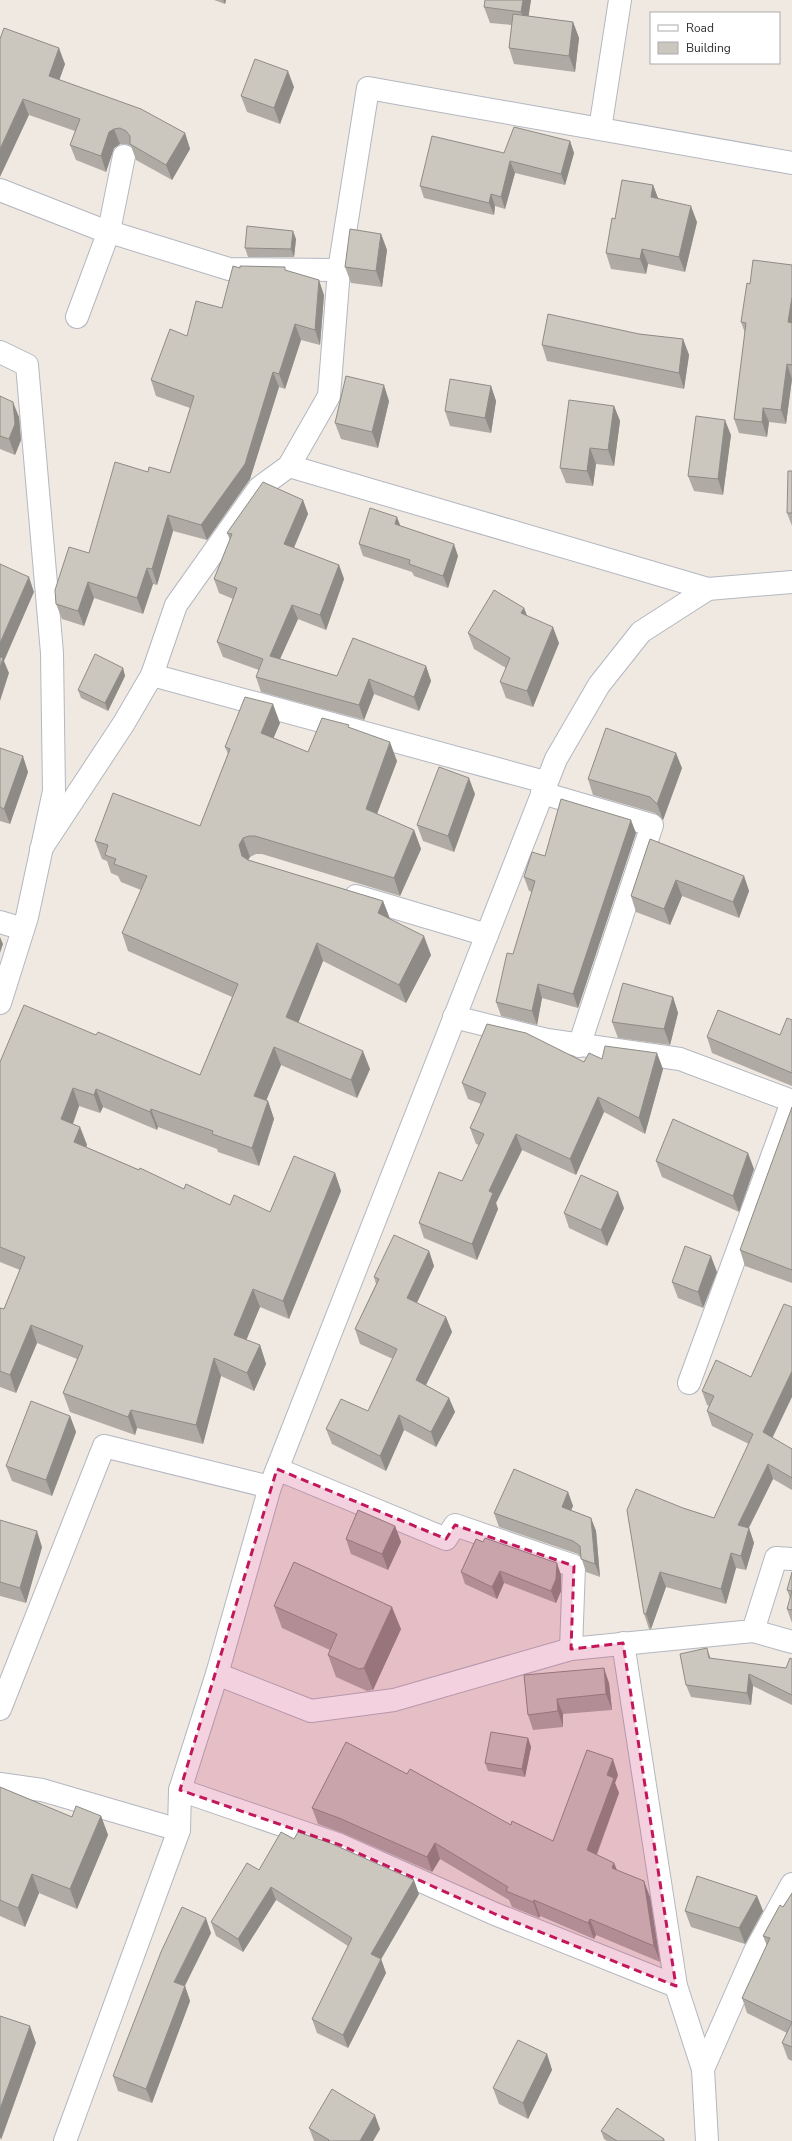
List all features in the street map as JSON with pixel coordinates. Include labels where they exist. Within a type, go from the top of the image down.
[{"type":"street","points":[[600,129],[620,0]]},
{"type":"street","points":[[41,848],[124,723],[152,675],[176,605],[259,488],[289,466],[329,396],[339,270],[368,88],[792,163]]},
{"type":"street","points":[[77,317],[109,231],[124,156]]},
{"type":"street","points":[[0,190],[109,231],[229,269],[339,270]]},
{"type":"street","points":[[0,352],[27,365],[51,646],[54,791],[23,929],[0,1003]]},
{"type":"street","points":[[289,466],[708,590],[792,582]]},
{"type":"street","points":[[65,2141],[179,1830],[180,1790],[218,1674],[274,1478],[556,759],[599,685],[641,632],[708,590]]},
{"type":"street","points":[[152,675],[544,788],[652,825],[579,1046]]},
{"type":"street","points":[[334,889],[487,935]]},
{"type":"street","points":[[0,922],[23,929]]},
{"type":"street","points":[[454,1016],[547,1040],[680,1060],[792,1101],[689,1383]]},
{"type":"street","points":[[0,1709],[104,1446],[274,1478],[446,1539],[454,1525],[574,1566],[571,1649]]},
{"type":"street","points":[[753,1631],[776,1558],[792,1559]]},
{"type":"street","points":[[218,1674],[312,1711],[394,1700],[571,1649],[753,1631],[792,1642]]},
{"type":"street","points":[[623,1643],[676,1986],[703,2069],[711,2140]]},
{"type":"street","points":[[0,1784],[42,1790],[179,1830]]},
{"type":"street","points":[[180,1790],[340,1845],[495,1914],[676,1986]]},
{"type":"street","points":[[703,2069],[755,1951],[792,1884]]},
{"type":"highlighted area","points":[[277,1469],[446,1539],[455,1525],[574,1566],[571,1649],[623,1643],[676,1986],[495,1914],[340,1845],[180,1790]]},
{"type":"building","points":[[485,0],[523,0],[521,12],[484,7]]},
{"type":"building","points":[[513,14],[573,22],[569,56],[509,48]]},
{"type":"building","points":[[4,28],[59,48],[49,76],[141,109],[185,133],[166,165],[130,144],[130,136],[126,131],[120,128],[109,132],[101,156],[70,145],[80,119],[23,99],[0,149],[0,39]]},
{"type":"building","points":[[255,59],[288,71],[274,108],[241,96]]},
{"type":"building","points":[[514,127],[570,141],[561,174],[510,161],[501,197],[491,194],[489,203],[420,186],[432,136],[504,153]]},
{"type":"building","points":[[622,180],[653,185],[651,197],[691,206],[679,257],[642,249],[640,259],[606,253],[612,218],[615,219]]},
{"type":"building","points":[[247,226],[293,231],[291,249],[245,248]]},
{"type":"building","points":[[350,229],[381,234],[376,271],[345,267]]},
{"type":"building","points":[[753,260],[792,265],[792,297],[788,322],[792,323],[792,365],[787,364],[781,410],[763,408],[762,422],[734,419],[746,323],[741,322],[747,283],[750,284]]},
{"type":"building","points":[[233,266],[240,268],[240,266],[285,267],[285,270],[319,280],[315,330],[295,324],[279,374],[273,372],[245,464],[201,525],[168,515],[152,569],[147,568],[137,598],[88,582],[78,611],[56,604],[55,590],[69,547],[89,553],[115,462],[148,472],[149,467],[170,473],[194,396],[151,380],[170,329],[187,336],[196,301],[222,308]]},
{"type":"building","points":[[548,314],[639,334],[683,339],[679,373],[542,345]]},
{"type":"building","points":[[346,376],[384,385],[372,432],[335,423]]},
{"type":"building","points":[[450,379],[491,386],[485,418],[445,411]]},
{"type":"building","points":[[0,396],[13,402],[15,424],[9,439],[0,436]]},
{"type":"building","points":[[569,400],[614,406],[608,450],[590,448],[587,471],[560,468]]},
{"type":"building","points":[[696,416],[725,420],[718,479],[688,476]]},
{"type":"building","points":[[788,471],[792,471],[792,513],[787,513]]},
{"type":"building","points":[[263,482],[303,500],[284,544],[339,565],[320,615],[292,605],[270,656],[337,676],[353,638],[426,666],[414,697],[369,679],[359,705],[256,677],[263,659],[217,642],[237,588],[214,579],[232,534],[227,533]]},
{"type":"building","points":[[370,508],[397,517],[395,524],[454,544],[443,576],[409,564],[410,560],[359,544]]},
{"type":"building","points":[[0,564],[29,577],[0,643]]},
{"type":"building","points":[[494,590],[524,608],[521,613],[553,627],[527,691],[500,682],[510,658],[468,633]]},
{"type":"building","points":[[95,654],[123,668],[105,703],[78,690]]},
{"type":"building","points":[[0,657],[3,658],[0,668]]},
{"type":"building","points":[[245,697],[273,704],[261,733],[308,752],[322,718],[349,725],[348,727],[390,742],[366,809],[414,830],[394,878],[255,836],[243,838],[239,845],[242,856],[248,860],[383,901],[378,913],[424,936],[399,985],[317,943],[286,1017],[363,1051],[351,1080],[274,1047],[254,1096],[268,1101],[252,1148],[212,1134],[213,1131],[151,1109],[150,1112],[96,1089],[94,1095],[73,1088],[61,1119],[80,1127],[74,1142],[139,1170],[140,1168],[184,1189],[186,1184],[230,1205],[234,1195],[270,1212],[294,1156],[335,1173],[283,1301],[253,1289],[234,1335],[260,1345],[247,1373],[214,1358],[196,1425],[131,1410],[128,1417],[63,1393],[83,1346],[31,1325],[10,1375],[0,1371],[0,1308],[4,1309],[25,1257],[0,1247],[0,1062],[24,1005],[96,1035],[98,1032],[200,1075],[238,984],[122,933],[147,876],[114,864],[116,859],[105,855],[108,845],[95,841],[113,793],[200,826],[230,749],[225,747]]},
{"type":"building","points":[[606,728],[676,753],[657,804],[650,797],[588,779]]},
{"type":"building","points":[[0,748],[23,756],[4,809],[0,807]]},
{"type":"building","points":[[439,767],[469,778],[448,836],[417,825]]},
{"type":"building","points":[[561,799],[631,820],[573,994],[538,984],[532,1011],[496,1002],[507,953],[513,954],[535,881],[524,877],[532,852],[545,856]]},
{"type":"building","points":[[650,839],[744,876],[733,902],[676,880],[664,909],[631,896]]},
{"type":"building","points":[[623,983],[673,997],[664,1029],[612,1022]]},
{"type":"building","points":[[718,1010],[780,1035],[787,1018],[792,1020],[792,1073],[707,1037]]},
{"type":"building","points":[[487,1024],[526,1033],[584,1062],[589,1053],[602,1059],[605,1046],[657,1053],[639,1118],[598,1097],[570,1159],[516,1134],[489,1191],[493,1193],[472,1244],[419,1223],[439,1172],[462,1181],[484,1134],[470,1128],[486,1093],[462,1083]]},
{"type":"building","points":[[792,1107],[792,1270],[740,1250]]},
{"type":"building","points":[[673,1119],[748,1153],[733,1196],[656,1161]]},
{"type":"building","points":[[581,1175],[618,1192],[601,1230],[564,1213]]},
{"type":"building","points":[[394,1235],[429,1251],[407,1298],[446,1317],[416,1380],[449,1398],[431,1432],[399,1415],[380,1456],[326,1429],[341,1399],[368,1411],[397,1349],[355,1329],[379,1279],[374,1277]]},
{"type":"building","points":[[685,1246],[711,1256],[698,1292],[672,1282]]},
{"type":"building","points":[[784,1304],[792,1307],[792,1371],[763,1432],[792,1449],[792,1478],[768,1464],[738,1525],[749,1528],[741,1556],[731,1553],[721,1589],[660,1572],[646,1614],[644,1614],[627,1510],[636,1489],[683,1508],[714,1518],[753,1434],[707,1411],[714,1396],[702,1391],[716,1360],[751,1377]]},
{"type":"building","points":[[31,1401],[70,1416],[46,1480],[6,1466]]},
{"type":"building","points":[[514,1469],[568,1492],[562,1507],[591,1518],[595,1564],[581,1559],[580,1546],[573,1541],[494,1513]]},
{"type":"building","points":[[358,1510],[395,1526],[382,1554],[346,1539]]},
{"type":"building","points":[[0,1520],[37,1531],[20,1588],[0,1582]]},
{"type":"building","points":[[485,1538],[557,1563],[556,1579],[551,1591],[500,1571],[492,1587],[461,1572],[476,1539],[483,1542]]},
{"type":"building","points":[[294,1562],[392,1607],[364,1668],[359,1669],[328,1655],[337,1634],[274,1606]]},
{"type":"building","points":[[792,1572],[792,1591],[787,1590]]},
{"type":"building","points":[[792,1591],[792,1610],[787,1609]]},
{"type":"building","points":[[707,1648],[709,1658],[786,1668],[790,1658],[792,1659],[792,1695],[749,1674],[747,1693],[686,1685],[680,1654]]},
{"type":"building","points":[[604,1668],[606,1694],[557,1699],[558,1711],[528,1715],[524,1675]]},
{"type":"building","points":[[491,1732],[528,1738],[522,1769],[485,1763]]},
{"type":"building","points":[[346,1742],[407,1774],[410,1769],[511,1825],[512,1821],[553,1841],[587,1750],[613,1759],[607,1775],[614,1778],[587,1850],[614,1863],[612,1868],[644,1881],[654,1946],[590,1919],[588,1923],[534,1900],[533,1902],[506,1891],[508,1887],[435,1843],[427,1857],[339,1818],[312,1808]]},
{"type":"building","points":[[0,1787],[72,1817],[76,1806],[101,1816],[70,1889],[32,1874],[18,1908],[0,1900]]},
{"type":"building","points":[[281,1832],[294,1839],[298,1832],[330,1843],[414,1880],[371,1954],[381,1959],[343,2035],[312,2019],[352,1938],[271,1887],[238,1939],[211,1922],[247,1863],[259,1870]]},
{"type":"building","points":[[697,1876],[757,1896],[739,1928],[685,1911]]},
{"type":"building","points":[[792,1893],[792,2022],[742,1998],[770,1938],[763,1936],[780,1905],[783,1907]]},
{"type":"building","points":[[182,1907],[206,1918],[174,1982],[185,1986],[146,2089],[113,2076],[161,1952]]},
{"type":"building","points":[[0,2016],[30,2026],[0,2109]]},
{"type":"building","points":[[792,2022],[792,2047],[782,2043]]},
{"type":"building","points":[[518,2040],[547,2054],[523,2103],[493,2088]]},
{"type":"building","points":[[332,2089],[375,2115],[360,2141],[328,2141],[329,2140],[309,2128]]},
{"type":"building","points":[[617,2108],[664,2139],[663,2141],[617,2141],[601,2131]]}]
